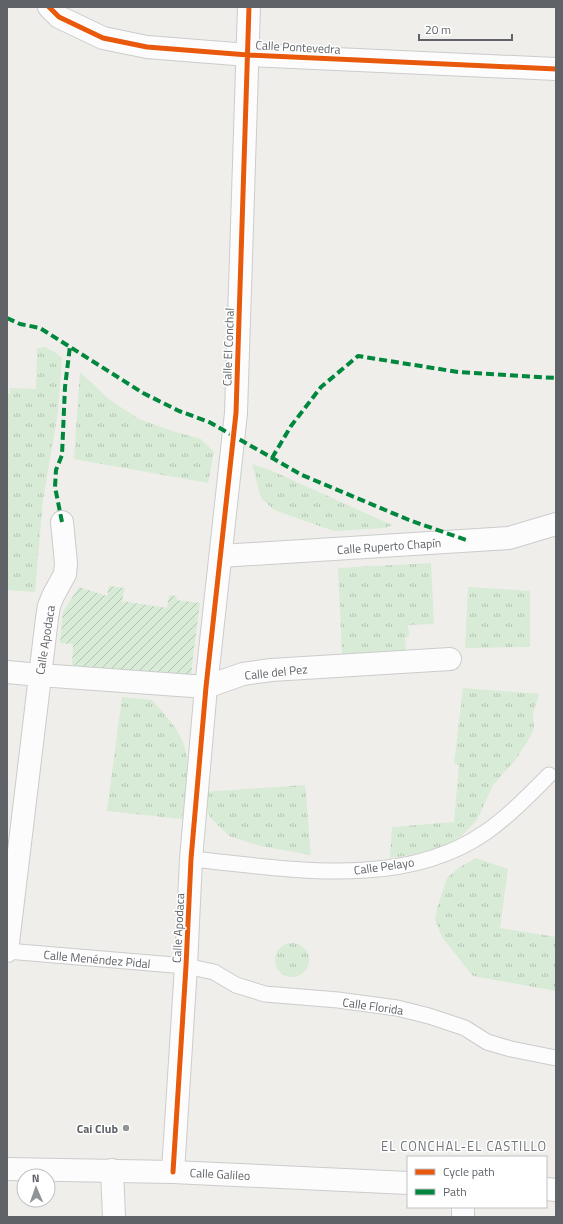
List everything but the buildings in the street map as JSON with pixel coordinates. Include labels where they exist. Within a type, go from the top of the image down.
[{"type":"street","name":"Calle Pontevedra","points":[[49,7],[59,17],[103,38],[147,47],[248,55],[556,69]]},
{"type":"street","name":"Calle El Conchal","points":[[206,686],[236,413],[249,7]]},
{"type":"street","name":"Calle Apodaca","points":[[7,951],[49,606],[65,574],[66,563],[62,522]]},
{"type":"street","name":"Calle Ruperto Chapín","points":[[220,556],[509,538],[556,524]]},
{"type":"street","name":"Calle del Pez","points":[[7,672],[206,686],[243,674],[271,670],[450,660]]},
{"type":"street","name":"Calle Apodaca","points":[[173,1172],[192,859],[206,686]]},
{"type":"street","name":"Calle Galileo","points":[[7,1169],[112,1170],[407,1182]]},
{"type":"street","points":[[112,1170],[114,1217]]},
{"type":"lane","name":"Calle Pelayo","points":[[192,859],[300,870],[349,872],[396,867],[432,858],[461,847],[486,832],[514,809],[549,775]]},
{"type":"lane","name":"Calle Menéndez Pidal","points":[[7,951],[186,966]]},
{"type":"lane","name":"Calle Florida","points":[[186,966],[214,972],[236,986],[264,994],[345,1001],[397,1008],[423,1014],[465,1028],[488,1042],[511,1049],[556,1058]]},
{"type":"green space","points":[[45,347],[62,358],[58,411],[43,500],[35,592],[7,590],[7,394],[10,394],[10,388],[36,389],[37,348]]},
{"type":"green space","points":[[80,372],[110,400],[139,419],[172,431],[201,439],[214,452],[208,483],[74,459]]},
{"type":"green space","points":[[252,464],[270,470],[392,525],[385,528],[334,531],[274,510],[261,498]]},
{"type":"green space","points":[[431,563],[434,624],[408,625],[409,637],[405,638],[406,651],[342,654],[338,568]]},
{"type":"green space","points":[[109,586],[125,588],[122,601],[167,608],[169,595],[176,596],[177,600],[200,603],[191,679],[125,673],[72,665],[73,644],[60,643],[63,612],[79,587],[107,596]]},
{"type":"green space","points":[[468,587],[530,591],[530,647],[465,648]]},
{"type":"green space","points":[[463,688],[539,694],[533,713],[534,728],[517,758],[493,785],[477,820],[461,836],[444,847],[431,852],[390,858],[392,827],[454,822],[459,765],[454,764]]},
{"type":"green space","points":[[122,697],[152,700],[172,724],[182,740],[187,759],[188,780],[182,819],[107,811]]},
{"type":"green space","points":[[305,785],[311,855],[260,846],[229,836],[210,817],[203,792]]},
{"type":"green space","points":[[476,858],[508,869],[500,928],[556,937],[556,991],[473,976],[442,937],[435,919],[447,878],[460,867]]},
{"type":"green space","points":[[289,943],[295,943],[299,944],[306,950],[309,960],[308,967],[302,974],[295,977],[289,977],[285,976],[278,970],[275,963],[275,957],[276,953],[282,946]]},
{"type":"marked path","points":[[7,318],[20,324],[40,328],[143,393],[179,411],[209,422],[302,475],[409,520],[469,541]]},
{"type":"marked path","points":[[62,522],[55,487],[56,470],[62,455],[65,387],[70,346]]},
{"type":"marked path","points":[[272,458],[291,426],[321,387],[358,356],[458,372],[556,378]]},
{"type":"cycle path","points":[[49,7],[59,17],[103,38],[147,47],[248,55],[556,69]]},
{"type":"cycle path","points":[[173,1172],[191,859],[206,687],[236,413],[249,7]]},
{"type":"place","name":"Cai Club","points":[[126,1128]]},
{"type":"district","name":"EL CONCHAL-EL CASTILLO","points":[[464,1146]]}]
